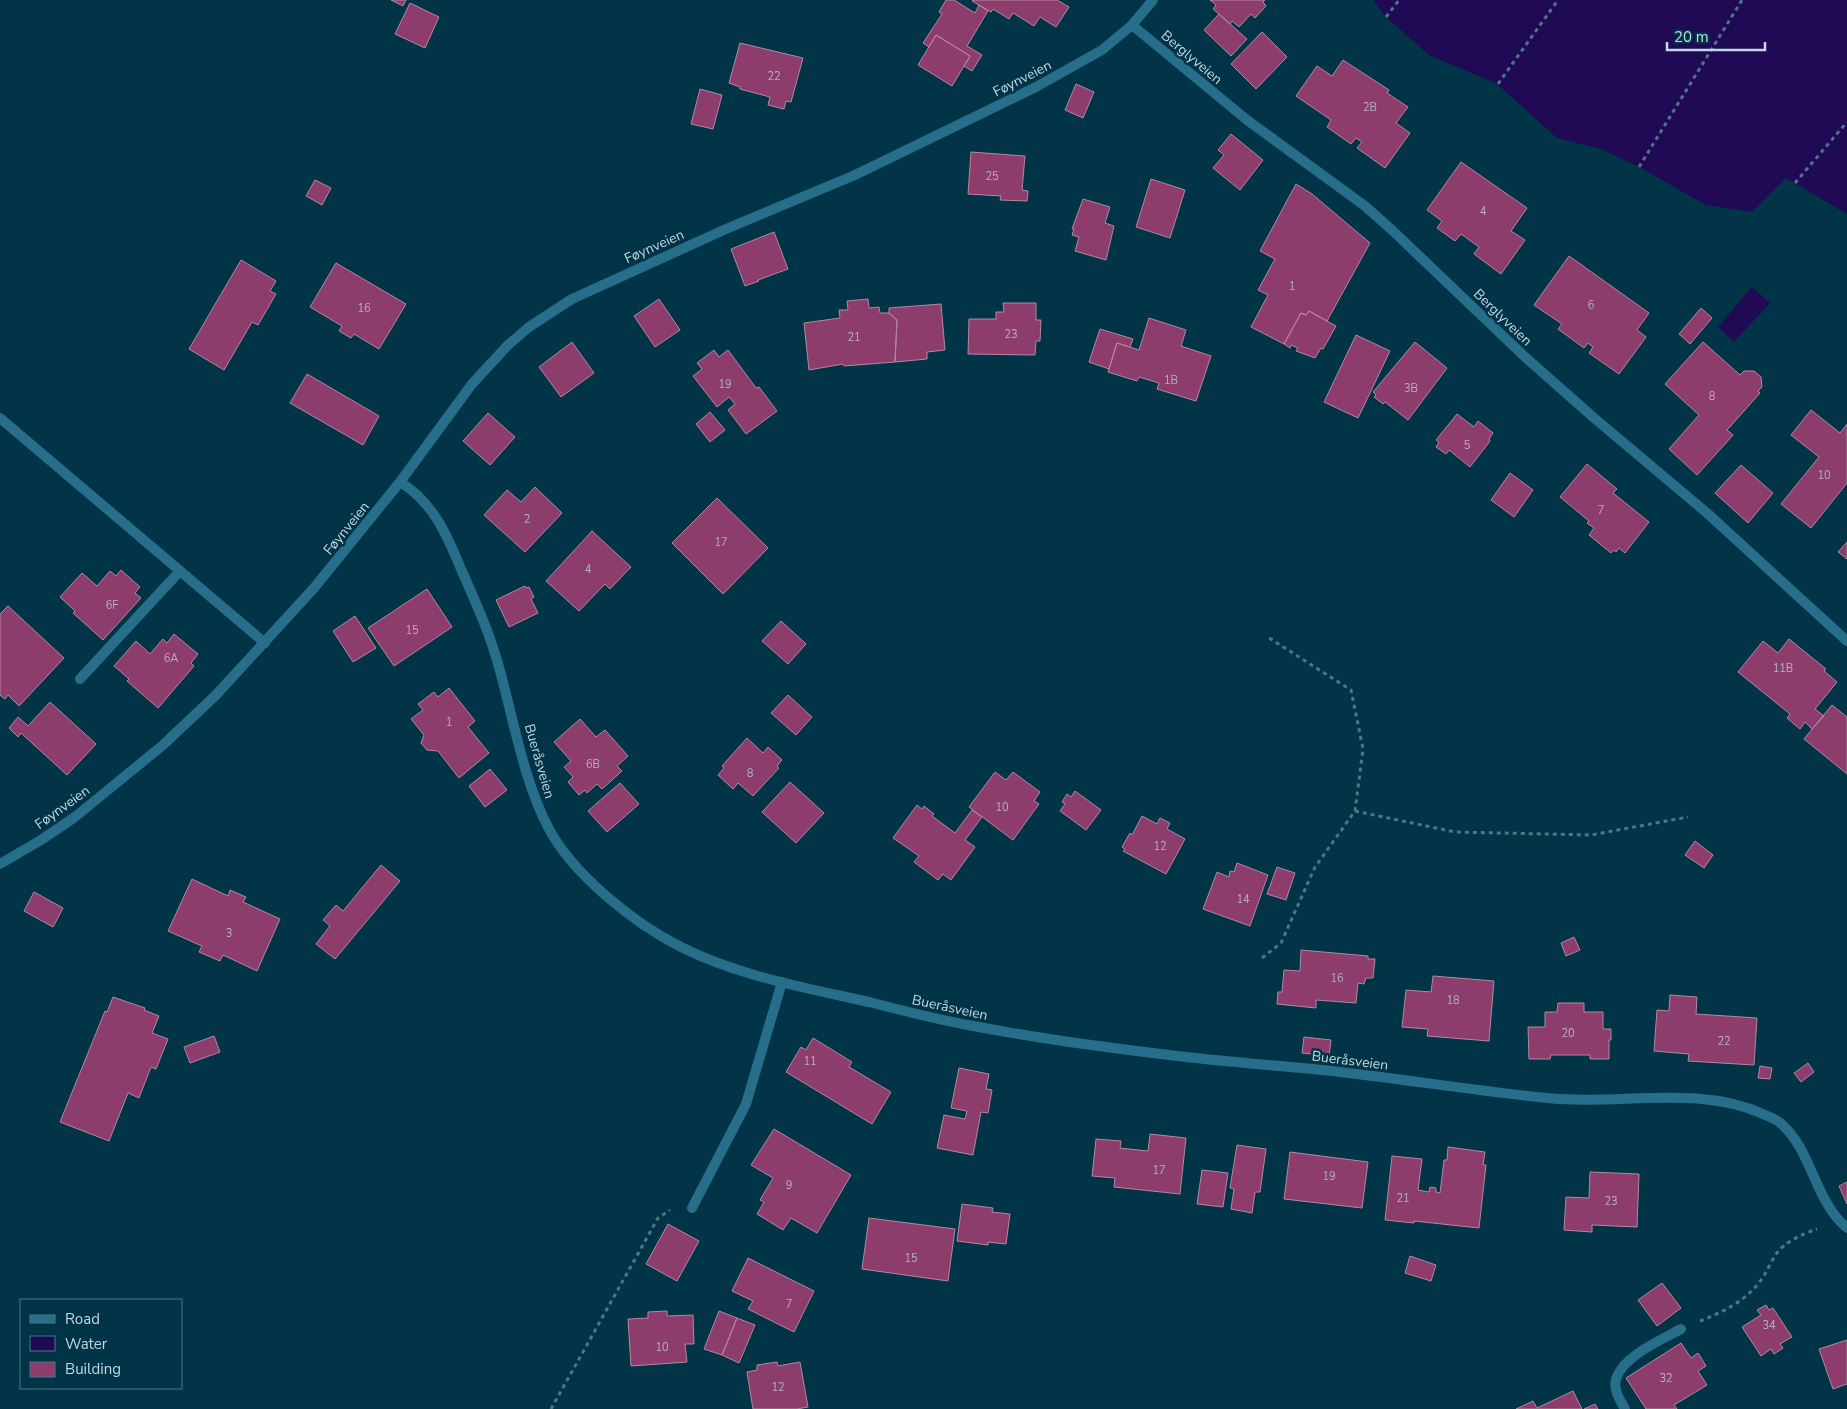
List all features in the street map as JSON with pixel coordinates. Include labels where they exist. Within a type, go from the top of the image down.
[{"type":"street","name":"Føynveien","points":[[0,864],[75,817],[163,745],[216,695],[265,644],[314,588],[400,482],[472,384],[508,345],[529,327],[572,299],[717,233],[855,175],[1036,87],[1102,50],[1132,25],[1153,0]]},
{"type":"street","name":"Berglyveien","points":[[1132,25],[1247,120],[1365,206],[1525,357],[1707,513],[1847,641]]},
{"type":"street","points":[[0,418],[265,644]]},
{"type":"street","name":"Bueråsveien","points":[[400,482],[428,506],[443,528],[479,608],[499,664],[534,797],[550,831],[572,864],[621,909],[683,948],[736,970],[782,982],[977,1027],[1034,1037],[1188,1057],[1339,1072],[1553,1099],[1691,1098],[1741,1104],[1779,1121],[1794,1140],[1814,1175],[1819,1191],[1843,1224]]},
{"type":"street","points":[[80,679],[180,571]]},
{"type":"street","points":[[694,1204],[746,1104],[782,982]]},
{"type":"street","points":[[1624,1409],[1617,1394],[1616,1380],[1624,1366],[1631,1358],[1681,1329]]},
{"type":"path","points":[[1386,17],[1399,0]]},
{"type":"path","points":[[1498,84],[1558,0]]},
{"type":"path","points":[[1639,167],[1742,0]]},
{"type":"path","points":[[1795,183],[1847,122]]},
{"type":"path","points":[[1262,958],[1281,943],[1315,867],[1355,811],[1363,749],[1351,690],[1266,636]]},
{"type":"path","points":[[1355,811],[1455,832],[1591,834],[1688,817]]},
{"type":"path","points":[[551,1409],[658,1218],[670,1209],[694,1204]]},
{"type":"path","points":[[1681,1329],[1719,1314],[1742,1300],[1761,1281],[1777,1253],[1786,1244],[1810,1232],[1843,1224]]},
{"type":"water","points":[[1373,0],[1847,0],[1847,214],[1786,178],[1752,212],[1706,205],[1639,167],[1601,149],[1557,138],[1497,84],[1429,55],[1386,17]]},
{"type":"water","points":[[1752,287],[1770,303],[1734,342],[1718,327]]},
{"type":"building","points":[[391,0],[406,0],[403,6]]},
{"type":"building","points":[[946,0],[954,0],[975,13],[979,5],[988,11],[967,46],[982,55],[972,71],[964,66],[970,56],[936,35],[929,47],[923,43],[942,14],[939,12]]},
{"type":"building","points":[[973,0],[1057,0],[1069,7],[1056,27],[1040,17],[1034,26],[1013,13],[1009,19],[993,9],[991,12]]},
{"type":"building","points":[[1210,0],[1265,0],[1263,2],[1266,6],[1255,18],[1251,14],[1239,27],[1232,21],[1230,24],[1213,9],[1216,5]]},
{"type":"building","points":[[410,3],[439,17],[425,48],[395,34]]},
{"type":"building","points":[[1219,14],[1247,39],[1231,56],[1204,30]]},
{"type":"building","points":[[1262,32],[1287,57],[1256,89],[1231,64]]},
{"type":"building","points":[[936,35],[970,56],[952,86],[918,65]]},
{"type":"building","points":[[740,43],[803,58],[791,102],[786,101],[784,109],[768,105],[770,97],[740,89],[740,87],[729,83]]},
{"type":"building","points":[[1343,60],[1389,90],[1387,93],[1408,107],[1396,123],[1410,133],[1385,168],[1357,148],[1362,142],[1356,138],[1351,144],[1327,127],[1331,120],[1296,96],[1317,66],[1332,76]]},
{"type":"building","points":[[1076,84],[1094,92],[1083,118],[1065,110]]},
{"type":"building","points":[[700,89],[722,95],[713,129],[691,124]]},
{"type":"building","points":[[1231,134],[1263,160],[1240,190],[1213,168],[1224,155],[1218,150]]},
{"type":"building","points":[[971,152],[1025,156],[1022,190],[1028,191],[1027,201],[1000,200],[1001,196],[968,194]]},
{"type":"building","points":[[1461,162],[1527,208],[1511,231],[1525,240],[1501,274],[1474,254],[1479,247],[1461,234],[1455,241],[1437,228],[1442,221],[1427,210]]},
{"type":"building","points":[[1151,179],[1185,190],[1170,238],[1136,227]]},
{"type":"building","points":[[315,180],[331,188],[322,205],[306,196]]},
{"type":"building","points":[[1296,184],[1312,194],[1370,243],[1327,321],[1309,311],[1306,315],[1301,313],[1284,344],[1251,327],[1268,295],[1258,290],[1275,259],[1260,251]]},
{"type":"building","points":[[1083,199],[1110,207],[1105,223],[1114,226],[1106,260],[1075,251],[1079,237],[1072,235],[1074,229],[1072,229]]},
{"type":"building","points":[[774,232],[788,269],[745,286],[731,249]]},
{"type":"building","points":[[1569,256],[1649,313],[1637,330],[1646,337],[1619,374],[1589,353],[1593,347],[1588,343],[1584,348],[1558,329],[1562,324],[1534,305]]},
{"type":"building","points":[[241,260],[276,281],[270,291],[276,294],[258,325],[252,322],[224,370],[189,349]]},
{"type":"building","points":[[336,263],[406,304],[379,349],[354,334],[351,338],[339,331],[342,326],[310,307]]},
{"type":"building","points":[[659,299],[680,330],[655,347],[634,316]]},
{"type":"building","points":[[868,299],[869,308],[879,307],[880,313],[889,313],[897,320],[895,362],[844,366],[843,364],[809,370],[804,323],[840,318],[839,310],[848,310],[847,301]]},
{"type":"building","points":[[1003,303],[1036,303],[1036,320],[1041,320],[1040,341],[1036,341],[1035,355],[968,354],[969,319],[996,319],[996,312],[1004,312]]},
{"type":"building","points":[[941,304],[945,350],[927,352],[927,359],[895,362],[897,320],[889,313],[889,308]]},
{"type":"building","points":[[1701,308],[1712,318],[1690,344],[1679,334]]},
{"type":"building","points":[[1309,311],[1336,326],[1323,349],[1321,348],[1315,358],[1296,351],[1298,348],[1291,345],[1290,348],[1284,344],[1301,313],[1306,315]]},
{"type":"building","points":[[1149,318],[1186,330],[1181,346],[1211,356],[1196,401],[1157,389],[1159,383],[1139,377],[1137,381],[1108,372],[1117,343],[1139,350]]},
{"type":"building","points":[[1100,329],[1133,339],[1130,347],[1117,343],[1109,369],[1089,362]]},
{"type":"building","points":[[1356,335],[1390,351],[1358,418],[1324,402]]},
{"type":"building","points":[[572,342],[594,373],[561,397],[539,367]]},
{"type":"building","points":[[1415,342],[1447,368],[1408,420],[1385,402],[1383,404],[1374,397],[1376,395],[1373,392]]},
{"type":"building","points":[[1703,342],[1740,375],[1744,371],[1754,371],[1761,377],[1762,387],[1758,391],[1760,393],[1727,430],[1733,435],[1697,475],[1669,449],[1699,415],[1665,384]]},
{"type":"building","points":[[714,350],[719,357],[728,350],[756,388],[759,387],[777,411],[746,434],[728,410],[735,404],[729,397],[717,407],[693,376],[702,369],[697,363]]},
{"type":"building","points":[[307,374],[379,416],[363,445],[290,403]]},
{"type":"building","points":[[1811,410],[1840,433],[1847,424],[1847,483],[1811,528],[1781,504],[1819,457],[1791,435]]},
{"type":"building","points":[[710,412],[725,430],[710,442],[696,424]]},
{"type":"building","points":[[488,413],[515,437],[490,465],[463,441]]},
{"type":"building","points":[[1457,414],[1474,427],[1478,421],[1493,433],[1489,439],[1490,441],[1470,467],[1449,450],[1446,454],[1436,447],[1439,442],[1436,440]]},
{"type":"building","points":[[1587,464],[1617,489],[1613,493],[1649,522],[1625,553],[1619,548],[1616,552],[1614,550],[1611,553],[1589,535],[1594,528],[1587,523],[1589,521],[1560,497]]},
{"type":"building","points":[[1741,465],[1773,493],[1748,523],[1715,493]]},
{"type":"building","points":[[1510,473],[1533,490],[1514,517],[1491,500]]},
{"type":"building","points":[[535,487],[562,513],[525,552],[484,515],[507,490],[521,502]]},
{"type":"building","points":[[717,498],[768,548],[723,594],[672,543]]},
{"type":"building","points":[[592,531],[631,567],[610,589],[605,584],[579,611],[546,581]]},
{"type":"building","points":[[1847,542],[1847,559],[1838,552]]},
{"type":"building","points":[[121,570],[140,587],[135,593],[141,598],[103,640],[73,613],[75,611],[60,597],[82,573],[97,586],[110,571],[116,576]]},
{"type":"building","points":[[525,586],[526,588],[529,587],[534,597],[531,599],[538,613],[509,627],[496,600]]},
{"type":"building","points":[[427,589],[452,627],[394,666],[368,628]]},
{"type":"building","points":[[8,606],[64,658],[19,706],[8,695],[5,699],[0,695],[0,614]]},
{"type":"building","points":[[355,616],[376,648],[353,662],[333,631]]},
{"type":"building","points":[[781,621],[806,644],[788,664],[762,641]]},
{"type":"building","points":[[174,634],[198,654],[191,663],[194,666],[158,708],[127,681],[129,679],[114,666],[136,641],[150,654],[163,639],[167,643]]},
{"type":"building","points":[[1789,639],[1826,669],[1824,671],[1837,682],[1815,709],[1824,716],[1812,729],[1805,722],[1800,729],[1787,718],[1790,714],[1738,672],[1763,641],[1778,653]]},
{"type":"building","points":[[449,688],[475,721],[468,727],[489,753],[459,778],[438,751],[427,750],[421,743],[424,735],[411,719],[423,710],[418,704],[434,692],[438,697]]},
{"type":"building","points":[[788,695],[812,717],[796,735],[771,713]]},
{"type":"building","points":[[50,702],[96,744],[67,775],[21,733],[18,737],[9,728],[18,717],[28,726]]},
{"type":"building","points":[[1832,705],[1847,717],[1847,774],[1804,739]]},
{"type":"building","points":[[580,719],[596,737],[605,730],[628,756],[617,766],[622,771],[602,789],[597,784],[587,793],[585,790],[579,795],[568,782],[573,777],[564,767],[571,761],[554,742]]},
{"type":"building","points":[[747,738],[763,753],[768,747],[782,760],[777,766],[779,768],[753,796],[738,783],[733,789],[718,775],[724,768],[722,766]]},
{"type":"building","points":[[490,769],[507,790],[485,807],[469,786]]},
{"type":"building","points":[[995,772],[1006,780],[1013,772],[1040,792],[1034,801],[1039,804],[1013,840],[969,807]]},
{"type":"building","points":[[790,782],[824,813],[796,843],[762,812]]},
{"type":"building","points":[[620,783],[639,804],[607,832],[588,811]]},
{"type":"building","points":[[1075,791],[1101,810],[1086,830],[1060,811],[1065,804],[1062,802],[1067,794],[1071,797]]},
{"type":"building","points":[[917,805],[922,809],[924,806],[934,814],[932,816],[955,833],[972,810],[982,817],[965,840],[975,847],[951,880],[943,874],[938,880],[914,862],[919,856],[893,838]]},
{"type":"building","points":[[1142,816],[1157,824],[1160,818],[1170,823],[1167,829],[1185,839],[1166,874],[1123,851],[1125,849],[1122,847],[1130,833],[1132,835]]},
{"type":"building","points":[[1695,841],[1713,855],[1704,868],[1685,855]]},
{"type":"building","points":[[1237,863],[1268,875],[1250,926],[1203,909],[1217,872],[1229,877],[1230,871],[1234,872]]},
{"type":"building","points":[[381,865],[400,881],[335,959],[316,944],[330,926],[323,920],[336,905],[343,911]]},
{"type":"building","points":[[1277,867],[1295,873],[1286,900],[1267,894]]},
{"type":"building","points":[[192,879],[228,896],[230,890],[246,897],[243,902],[280,919],[257,971],[223,955],[220,961],[199,952],[202,946],[168,931]]},
{"type":"building","points":[[34,892],[63,908],[53,927],[24,911]]},
{"type":"building","points":[[1574,937],[1580,950],[1566,956],[1561,943]]},
{"type":"building","points":[[1301,950],[1368,956],[1368,959],[1375,959],[1373,978],[1366,978],[1364,984],[1358,983],[1356,1003],[1316,1000],[1316,1008],[1277,1004],[1278,992],[1282,992],[1284,970],[1300,971]]},
{"type":"building","points":[[1433,976],[1494,981],[1489,1041],[1427,1036],[1428,1029],[1402,1027],[1406,990],[1431,992]]},
{"type":"building","points":[[1670,995],[1697,997],[1696,1014],[1757,1018],[1754,1065],[1688,1061],[1689,1054],[1654,1051],[1657,1010],[1669,1011]]},
{"type":"building","points":[[113,997],[145,1008],[144,1010],[159,1016],[152,1033],[168,1039],[156,1069],[151,1067],[139,1098],[128,1093],[109,1141],[60,1122],[105,1011],[107,1012]]},
{"type":"building","points":[[1558,1003],[1584,1003],[1584,1012],[1603,1012],[1603,1029],[1611,1029],[1609,1059],[1590,1059],[1590,1055],[1551,1055],[1550,1059],[1529,1059],[1528,1027],[1545,1027],[1545,1012],[1557,1012]]},
{"type":"building","points":[[214,1036],[220,1052],[190,1063],[184,1047]]},
{"type":"building","points":[[1304,1037],[1331,1040],[1329,1056],[1302,1053]]},
{"type":"building","points":[[813,1038],[852,1062],[849,1067],[891,1092],[872,1124],[786,1072],[801,1047],[806,1050]]},
{"type":"building","points":[[1808,1063],[1814,1072],[1801,1082],[1794,1073]]},
{"type":"building","points":[[1760,1066],[1772,1068],[1770,1079],[1758,1078]]},
{"type":"building","points":[[959,1068],[989,1074],[986,1089],[992,1090],[988,1113],[981,1112],[973,1155],[937,1148],[944,1115],[965,1119],[967,1111],[951,1108]]},
{"type":"building","points":[[774,1129],[851,1175],[817,1233],[791,1218],[783,1230],[757,1214],[764,1202],[760,1200],[773,1178],[751,1165]]},
{"type":"building","points":[[1150,1134],[1186,1138],[1180,1194],[1114,1187],[1115,1178],[1092,1176],[1096,1139],[1121,1141],[1120,1148],[1148,1151]]},
{"type":"building","points":[[1237,1145],[1266,1149],[1260,1192],[1255,1192],[1252,1213],[1231,1209],[1234,1189],[1230,1188]]},
{"type":"building","points":[[1448,1147],[1485,1152],[1483,1165],[1486,1165],[1479,1228],[1385,1220],[1392,1156],[1422,1159],[1418,1190],[1429,1192],[1430,1187],[1436,1188],[1436,1192],[1440,1193],[1444,1160],[1447,1160]]},
{"type":"building","points":[[1290,1152],[1368,1162],[1362,1208],[1284,1199]]},
{"type":"building","points":[[1202,1170],[1228,1173],[1223,1207],[1197,1204]]},
{"type":"building","points":[[1590,1172],[1639,1174],[1637,1227],[1592,1225],[1592,1232],[1564,1230],[1566,1197],[1589,1198]]},
{"type":"building","points":[[1847,1182],[1847,1204],[1839,1186]]},
{"type":"building","points":[[962,1204],[993,1208],[992,1212],[1010,1214],[1006,1244],[988,1242],[988,1245],[957,1241]]},
{"type":"building","points":[[869,1218],[955,1229],[948,1281],[862,1269]]},
{"type":"building","points":[[668,1224],[699,1241],[677,1281],[646,1264]]},
{"type":"building","points":[[1410,1256],[1436,1265],[1431,1281],[1405,1273]]},
{"type":"building","points":[[748,1258],[814,1291],[794,1332],[748,1309],[753,1301],[732,1291]]},
{"type":"building","points":[[1662,1283],[1681,1308],[1657,1326],[1638,1300]]},
{"type":"building","points":[[1766,1305],[1769,1310],[1773,1308],[1792,1337],[1780,1344],[1783,1348],[1774,1354],[1771,1349],[1761,1356],[1742,1327],[1761,1315],[1757,1310]]},
{"type":"building","points":[[667,1311],[667,1316],[693,1315],[694,1344],[685,1344],[687,1362],[631,1366],[628,1319],[648,1318],[648,1312]]},
{"type":"building","points":[[719,1311],[737,1318],[722,1355],[704,1349]]},
{"type":"building","points":[[737,1318],[755,1325],[739,1363],[722,1355]]},
{"type":"building","points":[[1847,1340],[1847,1384],[1833,1389],[1819,1349]]},
{"type":"building","points":[[1681,1343],[1691,1358],[1698,1353],[1706,1366],[1698,1371],[1707,1385],[1674,1405],[1677,1409],[1646,1409],[1626,1378]]},
{"type":"building","points":[[777,1362],[778,1366],[800,1362],[808,1407],[797,1409],[753,1409],[747,1372],[757,1370],[757,1365]]},
{"type":"building","points":[[1573,1391],[1582,1409],[1516,1409],[1533,1401],[1537,1408]]},
{"type":"building","points":[[1595,1404],[1598,1409],[1584,1409]]}]
